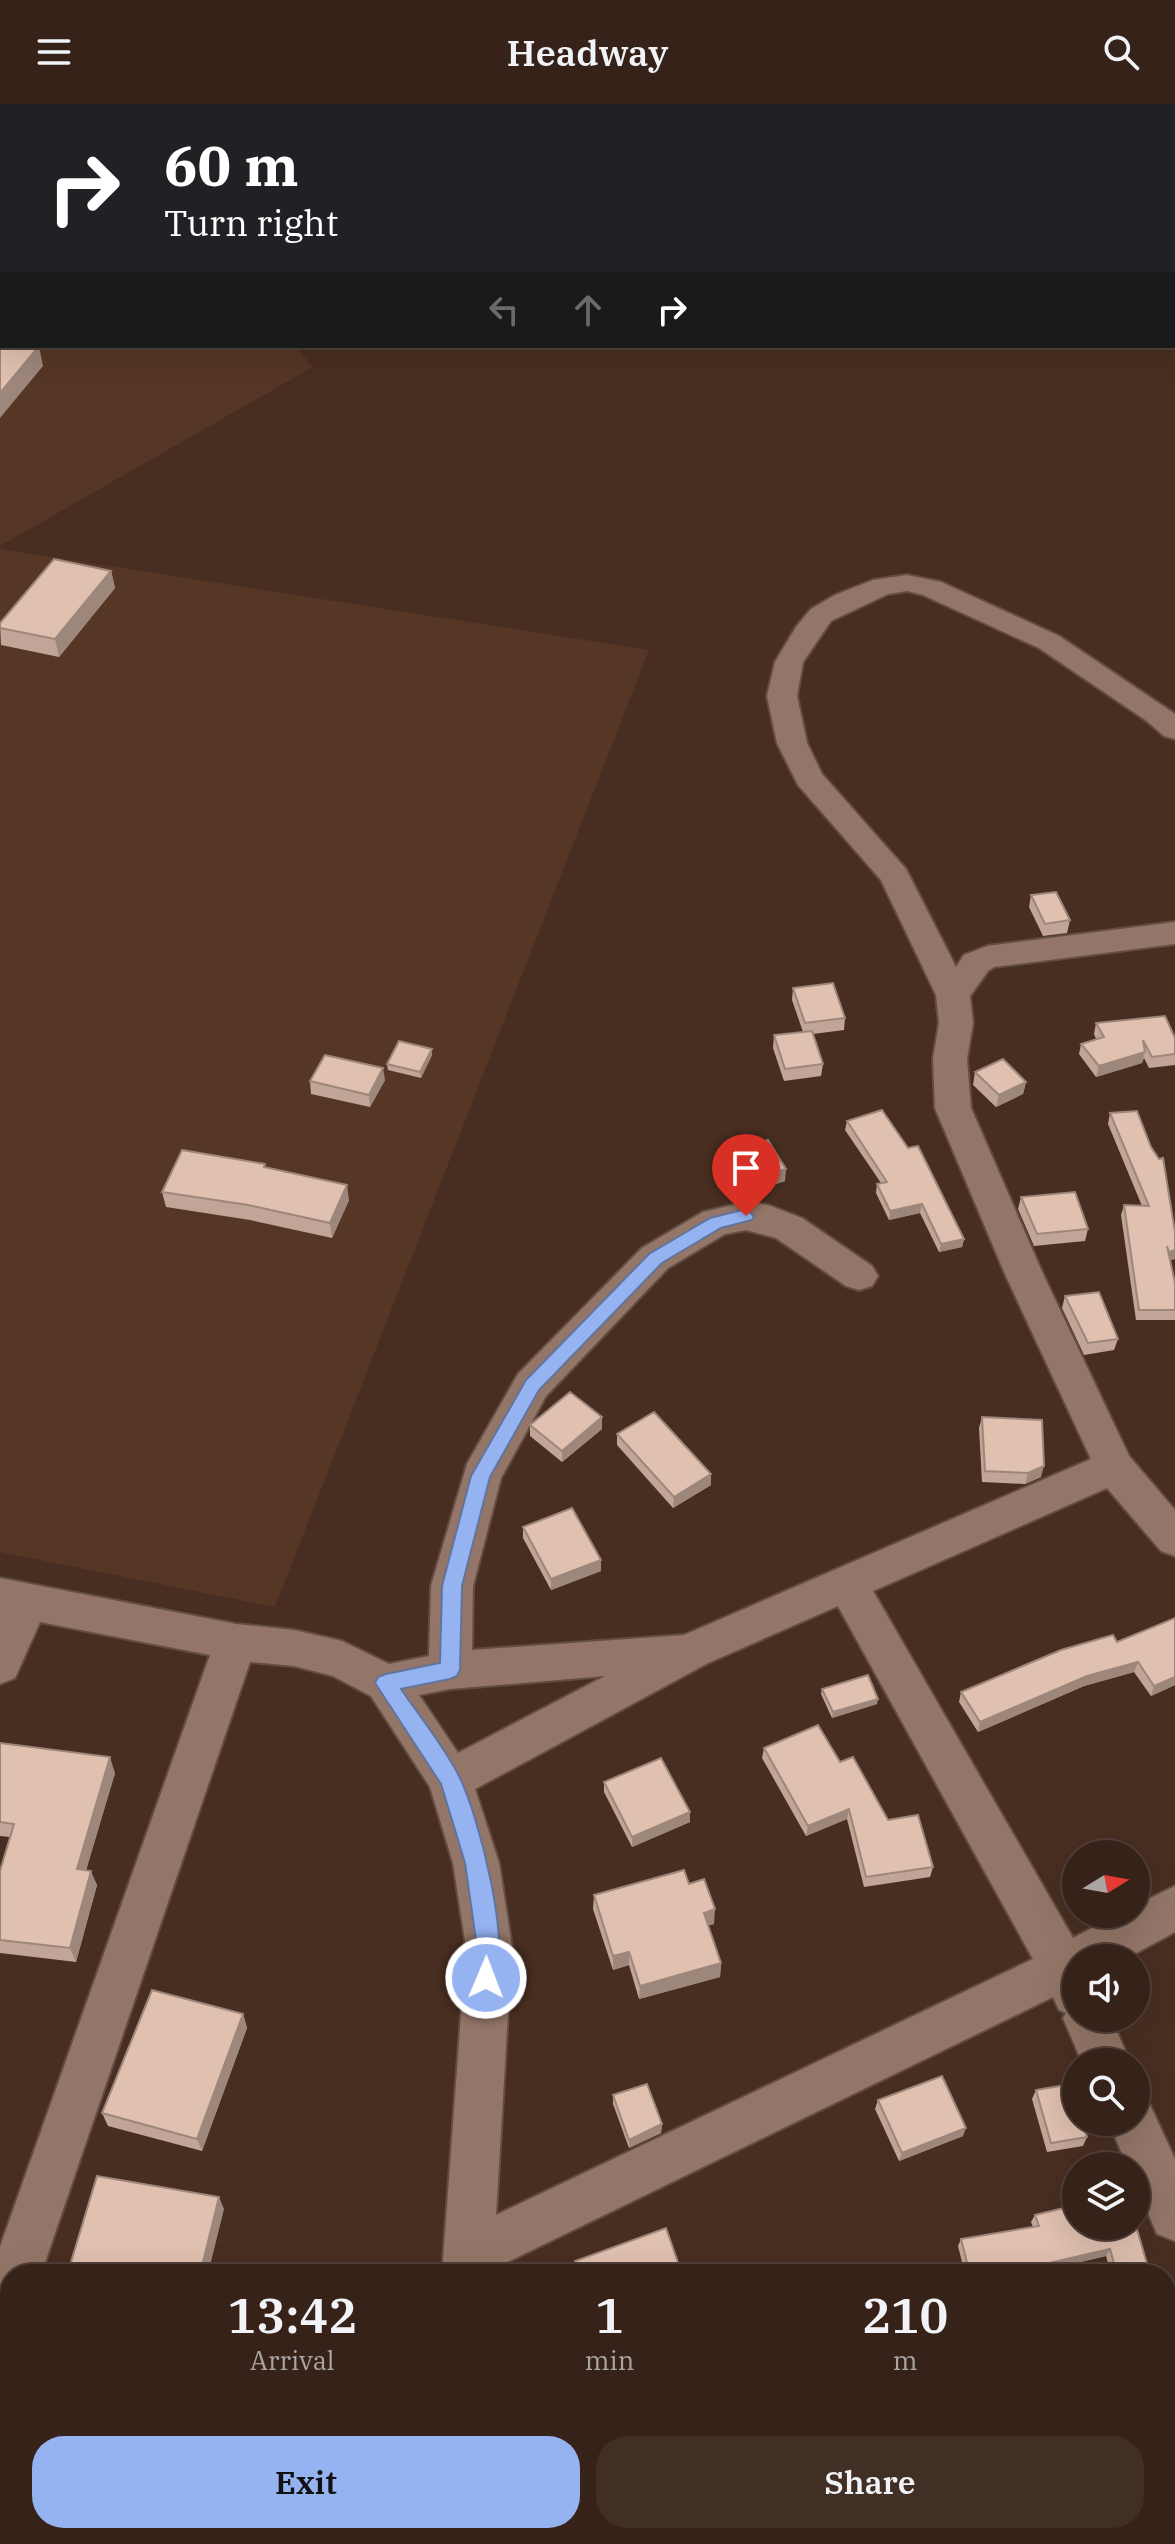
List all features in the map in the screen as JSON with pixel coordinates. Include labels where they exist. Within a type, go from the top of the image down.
[{"type":"street","points":[[1175,730],[1158,715],[1049,642],[919,584],[892,584],[845,601],[821,615],[789,662],[782,696],[792,743],[809,778],[895,876],[953,995],[956,1023],[950,1059],[953,1108],[1024,1274],[1114,1467],[1175,1539]]},
{"type":"street","points":[[953,995],[976,963],[987,957],[1175,933]]},
{"type":"street","points":[[450,1670],[452,1586],[481,1476],[532,1385],[655,1258],[716,1222],[746,1216],[768,1219],[789,1228],[859,1276]]},
{"type":"street","points":[[450,1780],[693,1650],[1114,1467]]},
{"type":"street","points":[[846,1582],[1062,1948]]},
{"type":"street","points":[[0,1665],[13,1599],[236,1642],[294,1648],[342,1660],[386,1683],[450,1780],[476,1863],[489,1947],[467,2264],[1062,1976]]},
{"type":"street","points":[[19,2264],[236,1642]]},
{"type":"street","points":[[386,1683],[450,1670],[693,1650]]},
{"type":"street","points":[[1117,1944],[1175,1908]]},
{"type":"street","points":[[1139,2136],[1175,2216]]},
{"type":"shaded area","points":[[0,348],[297,348],[313,367],[0,546]]},
{"type":"shaded area","points":[[0,549],[649,650],[275,1607],[0,1552]]},
{"type":"building","points":[[0,348],[37,348],[0,393]]},
{"type":"building","points":[[54,559],[111,571],[55,639],[0,628],[0,623]]},
{"type":"building","points":[[1056,892],[1070,920],[1045,924],[1031,895]]},
{"type":"building","points":[[833,983],[845,1018],[805,1023],[793,988]]},
{"type":"building","points":[[1165,1016],[1175,1038],[1175,1054],[1152,1057],[1143,1040],[1145,1052],[1099,1066],[1081,1044],[1104,1037],[1096,1023]]},
{"type":"building","points":[[812,1031],[823,1064],[785,1069],[774,1035]]},
{"type":"building","points":[[399,1041],[432,1049],[420,1072],[387,1064]]},
{"type":"building","points":[[325,1055],[383,1068],[369,1095],[310,1081]]},
{"type":"building","points":[[1003,1059],[1026,1082],[999,1095],[975,1072]]},
{"type":"building","points":[[882,1110],[908,1148],[918,1146],[964,1239],[941,1244],[922,1204],[890,1211],[877,1184],[887,1182],[847,1121]]},
{"type":"building","points":[[1137,1111],[1151,1147],[1159,1159],[1163,1158],[1175,1232],[1175,1250],[1169,1252],[1167,1246],[1175,1283],[1175,1310],[1139,1310],[1124,1205],[1149,1206],[1110,1113]]},
{"type":"building","points":[[768,1140],[786,1169],[750,1180],[733,1150]]},
{"type":"building","points":[[182,1150],[265,1164],[264,1167],[347,1185],[330,1223],[248,1205],[162,1192]]},
{"type":"building","points":[[1075,1192],[1088,1229],[1037,1234],[1021,1197]]},
{"type":"building","points":[[1099,1292],[1118,1339],[1088,1343],[1065,1296]]},
{"type":"building","points":[[570,1392],[602,1417],[562,1451],[530,1425]]},
{"type":"building","points":[[654,1412],[711,1474],[674,1497],[617,1434]]},
{"type":"building","points":[[982,1417],[1042,1420],[1044,1466],[1028,1473],[985,1471]]},
{"type":"building","points":[[572,1508],[601,1560],[551,1579],[523,1527]]},
{"type":"building","points":[[1175,1618],[1175,1677],[1154,1686],[1138,1662],[1087,1676],[980,1722],[961,1692],[1061,1650],[1113,1635],[1117,1642]]},
{"type":"building","points":[[868,1675],[878,1699],[833,1712],[822,1689]]},
{"type":"building","points":[[818,1725],[840,1762],[853,1757],[888,1820],[918,1815],[933,1867],[866,1877],[849,1809],[808,1826],[764,1748]]},
{"type":"building","points":[[0,1743],[110,1757],[77,1869],[91,1871],[70,1948],[0,1940],[0,1871],[14,1824],[0,1822]]},
{"type":"building","points":[[661,1758],[690,1812],[632,1837],[604,1782]]},
{"type":"building","points":[[684,1870],[689,1884],[704,1879],[715,1909],[704,1913],[721,1963],[640,1986],[629,1952],[613,1956],[594,1895]]},
{"type":"building","points":[[152,1990],[243,2014],[197,2139],[102,2113]]},
{"type":"building","points":[[942,2076],[966,2128],[902,2153],[878,2100]]},
{"type":"building","points":[[647,2084],[662,2124],[629,2140],[613,2095]]},
{"type":"building","points":[[1062,2086],[1062,2136],[1087,2137],[1051,2143],[1036,2090]]},
{"type":"building","points":[[97,2176],[219,2197],[202,2264],[70,2264]]},
{"type":"building","points":[[1062,2208],[1062,2240],[1140,2240],[1147,2264],[1114,2264],[1110,2249],[1045,2264],[967,2264],[961,2239],[1039,2226],[1035,2215]]},
{"type":"building","points":[[666,2228],[679,2264],[576,2264],[575,2261]]},
{"type":"route","points":[[486,1978],[489,1947],[476,1863],[450,1780],[386,1683],[450,1670],[452,1586],[481,1476],[532,1385],[655,1258],[716,1222],[746,1216]]}]
